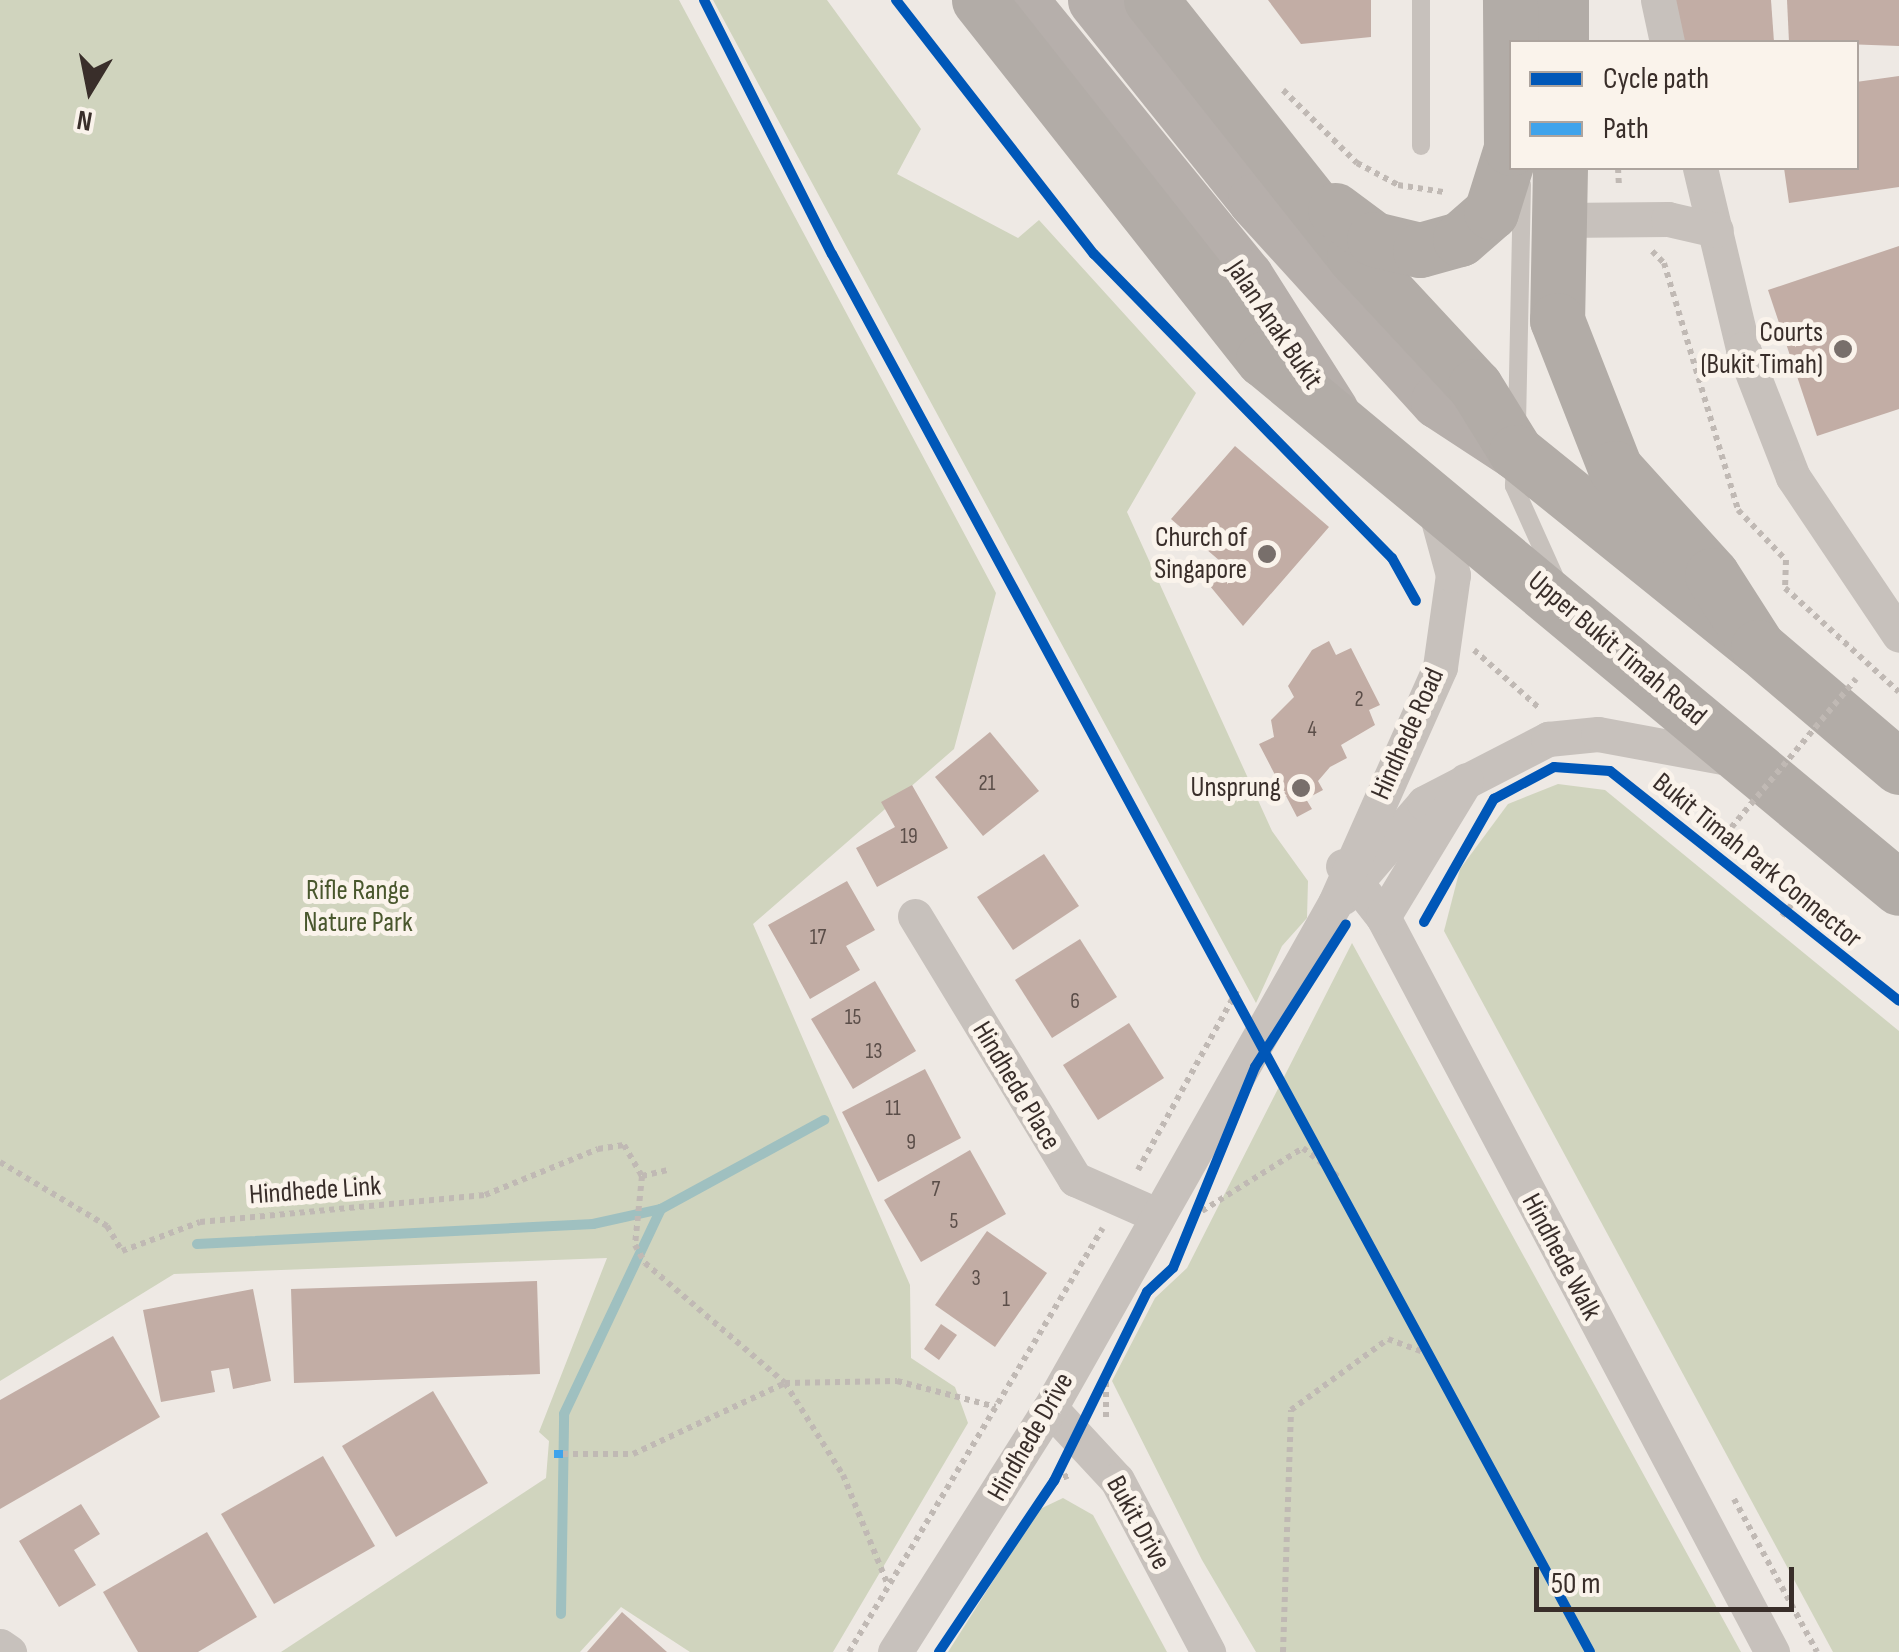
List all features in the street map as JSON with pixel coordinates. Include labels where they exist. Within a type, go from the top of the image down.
[{"type":"highway","name":"Jalan Anak Bukit","points":[[979,0],[1263,359],[1333,413]]},
{"type":"highway","points":[[1151,0],[1288,175],[1475,386],[1516,452],[1899,767]]},
{"type":"highway","points":[[1510,0],[1510,40]]},
{"type":"highway","points":[[1561,0],[1561,40]]},
{"type":"highway","points":[[1288,175],[1374,240],[1420,250],[1460,239],[1491,212],[1509,154]]},
{"type":"highway","points":[[1560,194],[1558,320],[1589,418],[1614,468],[1712,575],[1758,648]]},
{"type":"highway","name":"Upper Bukit Timah Road","points":[[1333,413],[1433,500],[1578,614],[1899,888]]},
{"type":"main road","name":"Jalan Anak Bukit","points":[[1020,0],[1246,277],[1333,413]]},
{"type":"main road","points":[[1095,0],[1254,200],[1438,401],[1516,452]]},
{"type":"street","points":[[1658,0],[1667,40]]},
{"type":"street","points":[[1638,219],[1702,175],[1744,349],[1793,477],[1899,635]]},
{"type":"street","points":[[1560,194],[1638,219],[1716,230]]},
{"type":"street","name":"Hindhede Road","points":[[1154,1214],[1346,884],[1427,702],[1448,631],[1451,560],[1433,500]]},
{"type":"street","name":"Hindhede Road","points":[[1346,884],[1424,803],[1548,739],[1598,734],[1754,762]]},
{"type":"street","points":[[1383,917],[1466,779]]},
{"type":"street","name":"Hindhede Walk","points":[[1346,884],[1383,917],[1772,1652]]},
{"type":"street","name":"Hindhede Place","points":[[915,916],[1075,1179],[1154,1214]]},
{"type":"street","name":"Hindhede Drive","points":[[895,1652],[1050,1408],[1154,1214]]},
{"type":"street","name":"Bukit Drive","points":[[1050,1408],[1117,1480],[1208,1652]]},
{"type":"street","points":[[0,1646],[9,1652]]},
{"type":"lane","points":[[1421,146],[1422,0]]},
{"type":"lane","points":[[1518,170],[1514,486],[1526,518],[1578,614]]},
{"type":"path","points":[[1278,85],[1357,163],[1398,185],[1459,191]]},
{"type":"path","points":[[1638,219],[1664,263],[1738,510],[1786,560],[1785,588],[1899,692]]},
{"type":"path","points":[[1818,640],[1828,630]]},
{"type":"path","points":[[1448,631],[1544,712],[1548,739]]},
{"type":"path","points":[[1725,836],[1856,679]]},
{"type":"path","points":[[1645,768],[1798,897],[1782,916]]},
{"type":"path","points":[[1228,974],[1251,1016]]},
{"type":"path","points":[[850,1652],[1240,996]]},
{"type":"path","points":[[1314,1130],[1350,1197]]},
{"type":"path","points":[[1196,1215],[1302,1148],[1341,1180]]},
{"type":"path","points":[[668,1170],[642,1176],[635,1245],[645,1264],[786,1383],[843,1474],[888,1586]]},
{"type":"path","points":[[1189,1233],[1211,1178]]},
{"type":"path","points":[[1424,1338],[1443,1374]]},
{"type":"path","points":[[1283,1652],[1291,1410],[1388,1340],[1434,1356]]},
{"type":"path","points":[[1044,1496],[1114,1359]]},
{"type":"path","points":[[562,1454],[633,1454],[786,1383],[897,1380],[996,1407]]},
{"type":"green space","name":"Rifle Range Nature Park","points":[[0,0],[679,0],[996,593],[954,749],[753,924],[910,1285],[911,1358],[955,1387],[968,1423],[833,1652],[690,1652],[621,1607],[580,1652],[281,1652],[546,1478],[549,1441],[539,1432],[607,1258],[174,1274],[0,1381]]},
{"type":"green space","points":[[713,0],[827,0],[921,129],[897,174],[1018,238],[1039,220],[1196,393],[1127,512],[1272,831],[1308,881],[1307,918],[1282,946],[1256,1003]]},
{"type":"green space","points":[[1558,784],[1605,790],[1899,1031],[1899,1652],[1833,1652],[1444,931],[1460,869],[1508,804]]},
{"type":"green space","points":[[1352,943],[1741,1652],[1256,1652],[1202,1560],[1112,1381],[1155,1298],[1187,1268]]},
{"type":"green space","points":[[1063,1498],[1093,1515],[1167,1652],[948,1652],[1038,1510]]},
{"type":"building","points":[[1268,0],[1371,0],[1371,37],[1301,44]]},
{"type":"building","points":[[1675,0],[1771,0],[1774,40],[1678,40]]},
{"type":"building","points":[[1787,0],[1899,0],[1899,46],[1859,45],[1859,40],[1789,40]]},
{"type":"building","points":[[1899,76],[1899,187],[1789,203],[1784,170],[1859,170],[1859,82]]},
{"type":"building","name":"Courts (Bukit Timah)","points":[[1899,246],[1899,409],[1817,436],[1768,290]]},
{"type":"building","points":[[1235,446],[1329,527],[1243,626],[1205,580],[1220,561],[1171,519]]},
{"type":"building","points":[[1329,641],[1336,655],[1351,648],[1380,705],[1369,710],[1375,725],[1341,745],[1347,758],[1330,767],[1318,781],[1323,790],[1306,799],[1312,809],[1297,817],[1259,744],[1274,737],[1271,720],[1294,697],[1288,686],[1312,650]]},
{"type":"building","points":[[990,732],[1039,791],[983,836],[935,777]]},
{"type":"building","points":[[912,785],[948,848],[877,887],[856,848],[895,827],[881,802]]},
{"type":"building","points":[[1044,854],[1079,906],[1013,950],[977,897]]},
{"type":"building","points":[[847,881],[875,930],[846,946],[860,970],[810,999],[768,925]]},
{"type":"building","points":[[1080,939],[1117,997],[1052,1038],[1015,980]]},
{"type":"building","points":[[875,981],[916,1051],[853,1089],[811,1019]]},
{"type":"building","points":[[1129,1023],[1164,1078],[1098,1120],[1063,1065]]},
{"type":"building","points":[[925,1069],[961,1138],[878,1182],[842,1112]]},
{"type":"building","points":[[970,1150],[1006,1214],[921,1262],[884,1200]]},
{"type":"building","points":[[987,1231],[1047,1273],[995,1347],[935,1305]]},
{"type":"building","points":[[537,1281],[540,1374],[294,1383],[291,1289]]},
{"type":"building","points":[[253,1289],[271,1381],[233,1389],[229,1368],[211,1371],[215,1392],[161,1402],[143,1310]]},
{"type":"building","points":[[941,1324],[957,1335],[939,1360],[924,1349]]},
{"type":"building","points":[[113,1336],[160,1417],[0,1509],[0,1400]]},
{"type":"building","points":[[433,1391],[488,1483],[396,1537],[342,1446]]},
{"type":"building","points":[[323,1456],[375,1546],[274,1604],[221,1514]]},
{"type":"building","points":[[81,1504],[100,1534],[74,1550],[96,1585],[59,1607],[19,1541]]},
{"type":"building","points":[[207,1532],[257,1617],[198,1652],[138,1652],[103,1592]]},
{"type":"building","points":[[622,1612],[648,1635],[667,1652],[587,1652]]},
{"type":"waterway","points":[[197,1244],[593,1224],[661,1209],[824,1120]]},
{"type":"waterway","points":[[561,1614],[564,1414],[661,1209]]},
{"type":"marked path","points":[[554,1454],[563,1454]]},
{"type":"cycle path","points":[[704,0],[832,254],[1590,1652]]},
{"type":"cycle path","points":[[896,0],[1094,254],[1392,558],[1416,601]]},
{"type":"cycle path","name":"Bukit Timah Park Connector","points":[[1424,922],[1494,799],[1554,767],[1610,771],[1899,1001]]},
{"type":"cycle path","points":[[939,1652],[1054,1481],[1147,1292],[1173,1268],[1255,1067],[1346,924]]},
{"type":"place","name":"Courts (Bukit Timah)","points":[[1843,349]]},
{"type":"place","name":"Church of Singapore","points":[[1267,554]]},
{"type":"place","name":"Unsprung","points":[[1301,788]]}]
